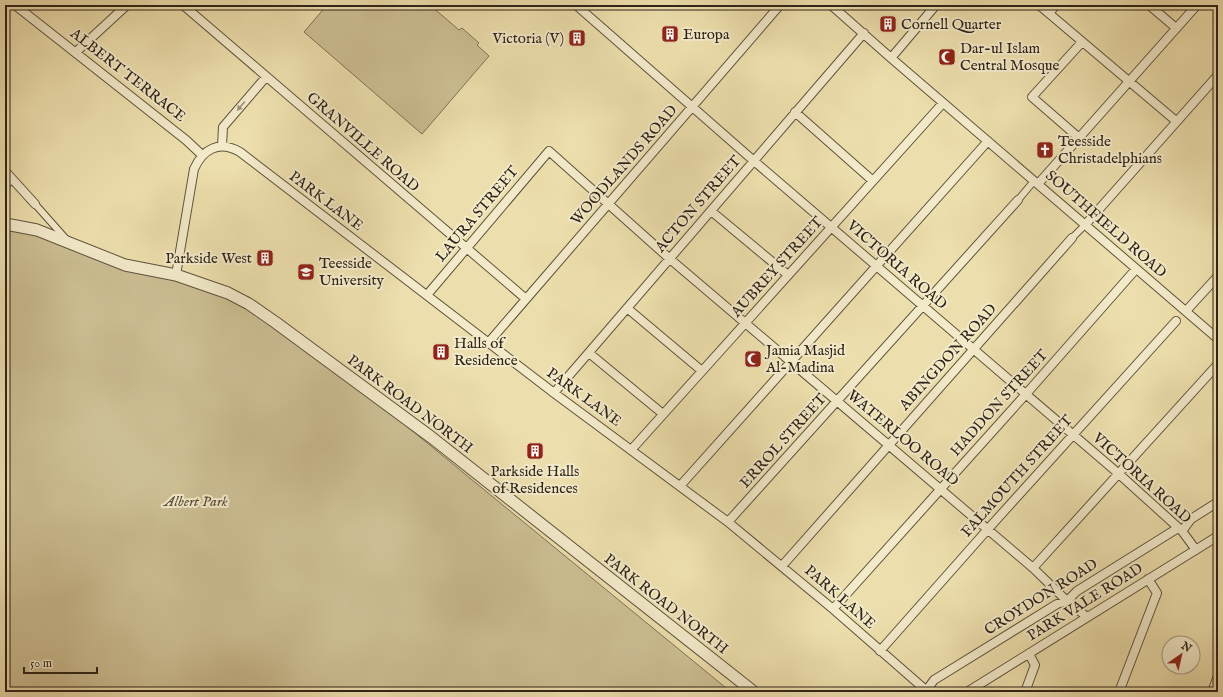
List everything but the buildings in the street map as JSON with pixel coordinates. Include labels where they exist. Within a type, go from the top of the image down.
[{"type":"street","name":"ALBERT TERRACE","points":[[15,5],[186,140],[202,155]]},
{"type":"street","points":[[76,52],[126,5]]},
{"type":"street","name":"GRANVILLE ROAD","points":[[183,5],[526,299]]},
{"type":"street","name":"VICTORIA ROAD","points":[[576,5],[754,161],[1119,474],[1180,529],[1196,550]]},
{"type":"street","name":"WOODLANDS ROAD","points":[[489,342],[780,5]]},
{"type":"street","name":"SOUTHFIELD ROAD","points":[[831,5],[1218,339]]},
{"type":"street","points":[[891,58],[936,5]]},
{"type":"street","points":[[1039,5],[1176,121]]},
{"type":"street","points":[[1049,13],[1056,5]]},
{"type":"street","points":[[1149,5],[1176,28]]},
{"type":"street","points":[[1018,200],[1129,82],[1197,5]]},
{"type":"street","name":"ACTON STREET","points":[[554,393],[864,33]]},
{"type":"street","points":[[1078,137],[1032,97],[1082,42]]},
{"type":"street","points":[[1072,238],[1218,75]]},
{"type":"street","points":[[176,275],[194,169],[202,155],[212,149],[222,146],[223,127],[266,77]]},
{"type":"street","name":"AUBREY STREET","points":[[632,449],[943,103]]},
{"type":"street","points":[[795,112],[873,181]]},
{"type":"street","points":[[680,486],[988,141]]},
{"type":"street","name":"PARK LANE","points":[[222,146],[232,147],[240,152],[554,393],[632,449],[728,522],[833,608],[925,692]]},
{"type":"street","name":"LAURA STREET","points":[[427,295],[549,151]]},
{"type":"street","name":"WATERLOO ROAD","points":[[549,151],[670,259],[988,529],[1033,568],[1067,601],[1087,617]]},
{"type":"street","points":[[5,171],[67,241]]},
{"type":"street","points":[[5,186],[11,178]]},
{"type":"street","name":"ERROL STREET","points":[[728,522],[1018,200]]},
{"type":"street","points":[[711,211],[788,275]]},
{"type":"street","name":"PARK ROAD NORTH","points":[[5,225],[37,230],[125,265],[176,275],[228,293],[249,304],[276,322],[431,437],[754,692]]},
{"type":"street","name":"ABINGDON ROAD","points":[[782,566],[1072,238]]},
{"type":"street","name":"HADDON STREET","points":[[833,608],[1026,394],[1136,269]]},
{"type":"street","points":[[1176,321],[1218,276]]},
{"type":"street","points":[[627,308],[702,371]]},
{"type":"street","name":"FALMOUTH STREET","points":[[880,651],[1073,434],[1176,321]]},
{"type":"street","points":[[589,353],[663,414]]},
{"type":"street","points":[[1033,568],[1218,364]]},
{"type":"street","name":"CROYDON ROAD","points":[[925,692],[934,680],[1056,604],[1067,601],[1076,591],[1180,529],[1192,519],[1218,502]]},
{"type":"street","name":"PARK VALE ROAD","points":[[967,692],[1218,536]]},
{"type":"street","points":[[1119,692],[1157,593],[1148,579]]},
{"type":"street","points":[[1025,692],[1035,665],[1028,654]]},
{"type":"street","points":[[1212,692],[1218,676]]},
{"type":"green space","points":[[327,5],[430,5],[459,30],[462,28],[479,43],[477,45],[489,56],[422,134],[304,32]]},
{"type":"green space","name":"Albert Park","points":[[19,228],[122,267],[249,297],[731,692],[5,692],[5,230]]},
{"type":"place","name":"Cornell Quarter","points":[[888,24]]},
{"type":"place","name":"Europa","points":[[670,34]]},
{"type":"place","name":"Victoria (V)","points":[[577,38]]},
{"type":"place","name":"Dar-ul Islam Central Mosque","points":[[947,57]]},
{"type":"place","name":"Teesside Christadelphians","points":[[1045,150]]},
{"type":"place","name":"Parkside West","points":[[265,258]]},
{"type":"place","name":"Teesside University","points":[[306,272]]},
{"type":"place","name":"Halls of Residence","points":[[441,352]]},
{"type":"place","name":"Jamia Masjid Al-Madina","points":[[753,359]]},
{"type":"place","name":"Parkside Halls of Residences","points":[[535,451]]}]
